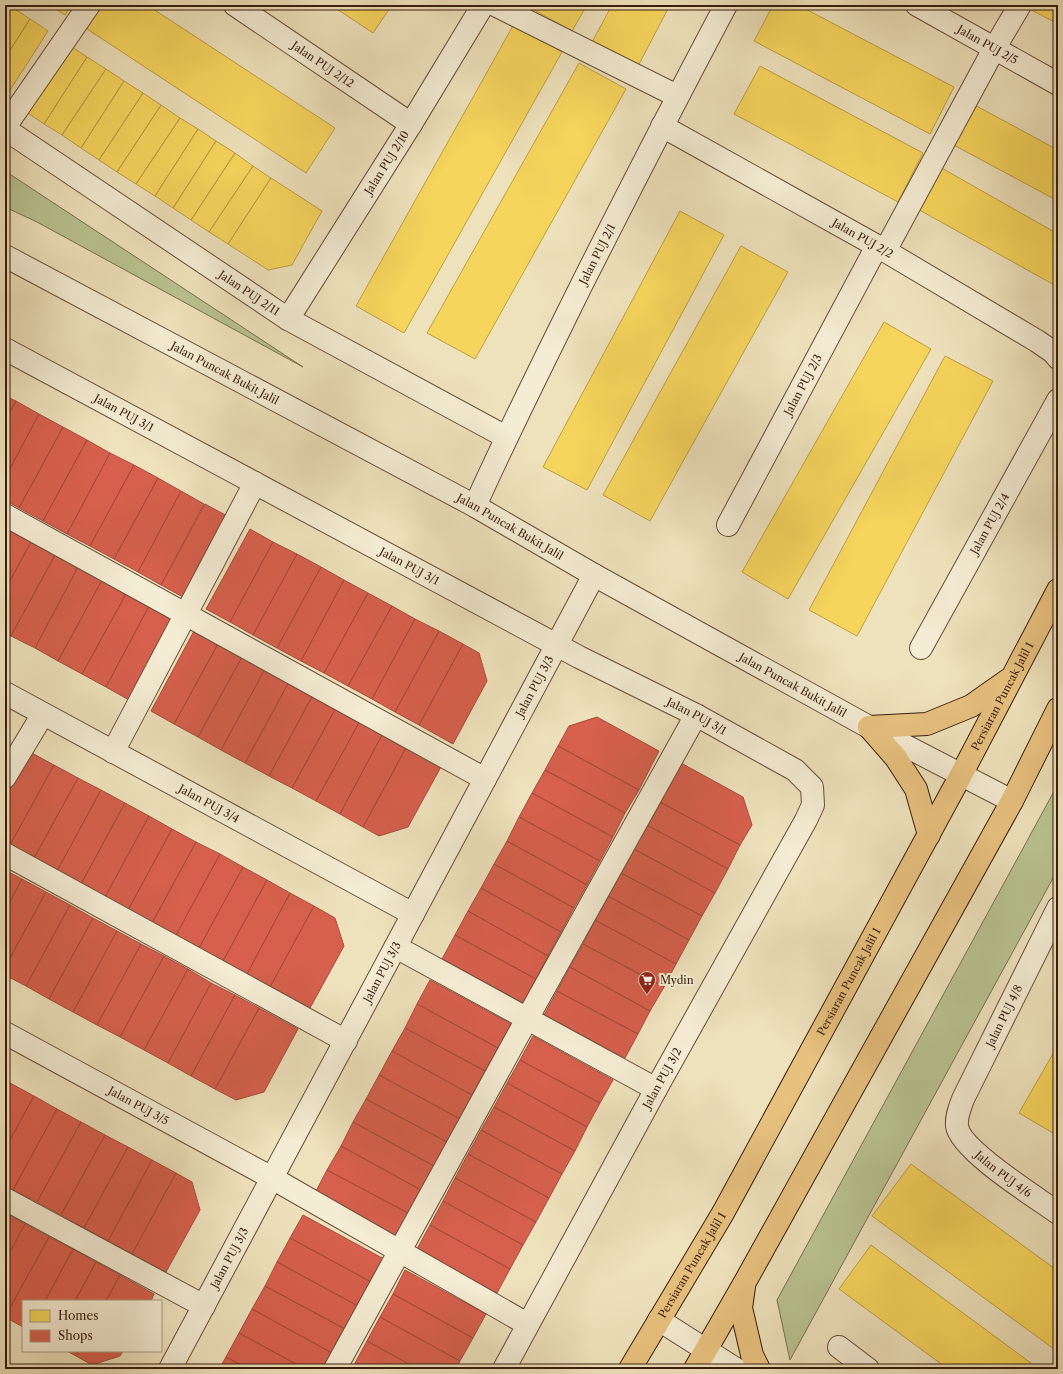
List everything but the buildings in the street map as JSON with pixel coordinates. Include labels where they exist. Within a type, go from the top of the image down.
[{"type":"main road","name":"Persiaran Puncak Jalil 1","points":[[630,1369],[723,1214],[961,775],[1058,590]]},
{"type":"main road","points":[[869,727],[927,724],[971,706],[1012,678]]},
{"type":"main road","points":[[695,1369],[745,1282],[1012,801],[1058,709]]},
{"type":"main road","points":[[869,727],[896,758],[916,789],[929,834]]},
{"type":"main road","points":[[745,1282],[741,1308],[752,1355],[759,1369]]},
{"type":"street","points":[[5,128],[89,5]]},
{"type":"street","name":"Jalan PUJ 2/12","points":[[235,5],[411,124]]},
{"type":"street","name":"Jalan PUJ 2/10","points":[[288,318],[411,124],[483,5]]},
{"type":"street","points":[[495,5],[677,96]]},
{"type":"street","name":"Jalan PUJ 2/1","points":[[476,506],[506,437],[677,96],[726,5]]},
{"type":"street","name":"Jalan PUJ 2/5","points":[[917,5],[1058,84]]},
{"type":"street","name":"Jalan PUJ 2/3","points":[[728,525],[881,248],[1020,5]]},
{"type":"street","name":"Jalan PUJ 2/2","points":[[662,126],[881,248],[1037,341],[1053,352],[1058,358]]},
{"type":"street","name":"Jalan PUJ 2/11","points":[[5,128],[288,318],[506,437]]},
{"type":"street","name":"Jalan Puncak Bukit Jalil","points":[[5,256],[476,506],[594,575],[869,727],[1012,801]]},
{"type":"street","name":"Jalan PUJ 3/1","points":[[5,349],[557,645],[696,715],[795,770],[812,786]]},
{"type":"street","name":"Jalan PUJ 2/4","points":[[921,648],[1058,400]]},
{"type":"street","points":[[113,752],[255,483]]},
{"type":"street","points":[[5,515],[485,779]]},
{"type":"street","name":"Jalan PUJ 3/3","points":[[170,1369],[594,575]]},
{"type":"street","name":"Jalan PUJ 3/4","points":[[5,693],[413,914]]},
{"type":"street","points":[[5,777],[43,714]]},
{"type":"street","points":[[336,1369],[399,1250],[696,715]]},
{"type":"street","name":"Jalan PUJ 3/2","points":[[504,1369],[527,1324],[656,1089],[806,820],[813,805],[812,786]]},
{"type":"street","points":[[5,854],[346,1041]]},
{"type":"street","name":"Jalan PUJ 4/8","points":[[957,1127],[958,1112],[1058,908]]},
{"type":"street","points":[[396,947],[656,1089]]},
{"type":"street","name":"Jalan PUJ 3/5","points":[[5,1032],[272,1178],[527,1324]]},
{"type":"street","name":"Jalan PUJ 4/6","points":[[957,1127],[964,1142],[978,1155],[1058,1213]]},
{"type":"street","points":[[5,1199],[204,1306]]},
{"type":"street","points":[[659,1320],[706,1348],[736,1369]]},
{"type":"street","points":[[839,1347],[868,1369]]},
{"type":"green space","points":[[5,171],[303,367],[37,222],[5,207]]},
{"type":"green space","points":[[1058,784],[1058,869],[790,1360],[777,1300]]},
{"type":"place","name":"Mydin","points":[[647,995]]}]
